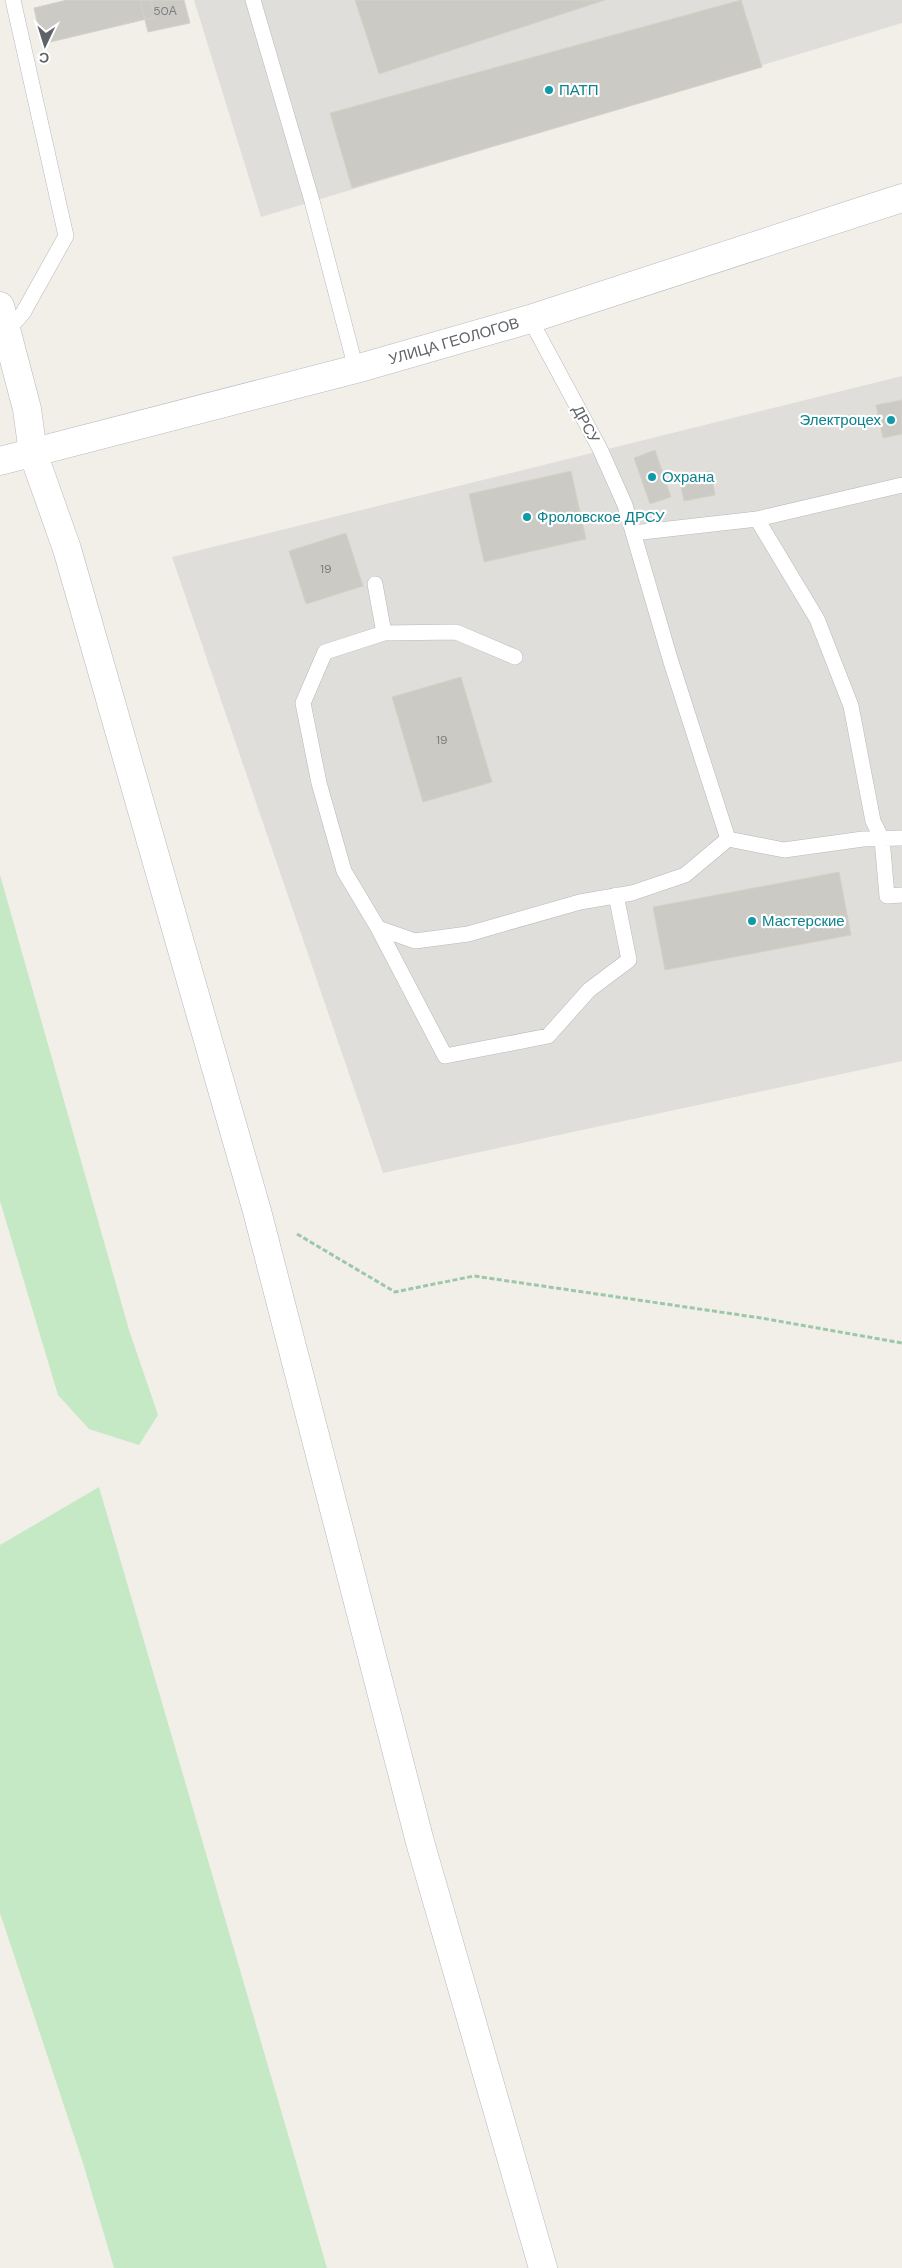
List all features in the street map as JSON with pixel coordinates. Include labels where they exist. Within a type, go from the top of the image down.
[{"type":"street","name":"УЛИЦА ГЕОЛОГОВ","points":[[0,461],[356,369],[530,319],[902,198]]},
{"type":"street","points":[[10,317],[33,453],[70,558],[257,1211],[420,1842],[544,2268]]},
{"type":"lane","points":[[10,317],[66,236],[13,0]]},
{"type":"lane","points":[[253,0],[312,201],[356,369]]},
{"type":"lane","name":"ДРСУ","points":[[530,319],[600,449],[625,505],[671,662],[728,838]]},
{"type":"lane","points":[[633,533],[757,519],[902,485]]},
{"type":"lane","points":[[757,519],[817,619],[852,706],[873,821],[882,839],[886,896],[902,895]]},
{"type":"lane","points":[[375,584],[384,634]]},
{"type":"lane","points":[[515,657],[456,632],[384,634],[325,652],[303,703],[319,783],[344,871],[378,928],[445,1056],[548,1036],[589,990],[629,960],[616,895]]},
{"type":"lane","points":[[378,928],[415,941],[468,934],[537,913],[632,892],[686,875],[728,838],[784,850],[902,838]]},
{"type":"path","points":[[257,1211],[395,1292],[474,1276],[761,1318],[902,1343]]},
{"type":"shaded area","name":"ПАТП","points":[[194,0],[902,0],[902,23],[261,217]]},
{"type":"shaded area","name":"Фроловское ДРСУ","points":[[902,376],[902,1061],[383,1173],[172,557]]},
{"type":"green space","points":[[0,875],[129,1330],[158,1415],[139,1445],[89,1429],[58,1395],[0,1201]]},
{"type":"green space","points":[[99,1487],[327,2268],[114,2268],[83,2163],[0,1913],[0,1545]]},
{"type":"building","points":[[67,0],[151,0],[155,17],[42,44],[34,8]]},
{"type":"building","points":[[140,0],[184,0],[190,23],[148,32]]},
{"type":"building","points":[[355,0],[605,0],[379,74]]},
{"type":"building","name":"ПАТП","points":[[741,0],[762,67],[352,188],[330,113]]},
{"type":"building","name":"Электроцех","points":[[902,400],[902,434],[883,438],[876,405]]},
{"type":"building","name":"Охрана","points":[[655,450],[671,497],[650,504],[634,458]]},
{"type":"building","name":"Фроловское ДРСУ","points":[[571,471],[586,539],[484,562],[469,494]]},
{"type":"building","points":[[711,471],[715,495],[684,501],[679,477]]},
{"type":"building","points":[[346,533],[363,586],[306,604],[289,551]]},
{"type":"building","points":[[461,677],[492,782],[423,802],[392,697]]},
{"type":"building","name":"Мастерские","points":[[839,872],[851,935],[665,970],[653,907]]},
{"type":"place","name":"ПАТП","points":[[549,90]]},
{"type":"place","name":"Электроцех","points":[[891,420]]},
{"type":"place","name":"Охрана","points":[[652,477]]},
{"type":"place","name":"Фроловское ДРСУ","points":[[527,517]]},
{"type":"place","name":"Мастерские","points":[[752,921]]}]
